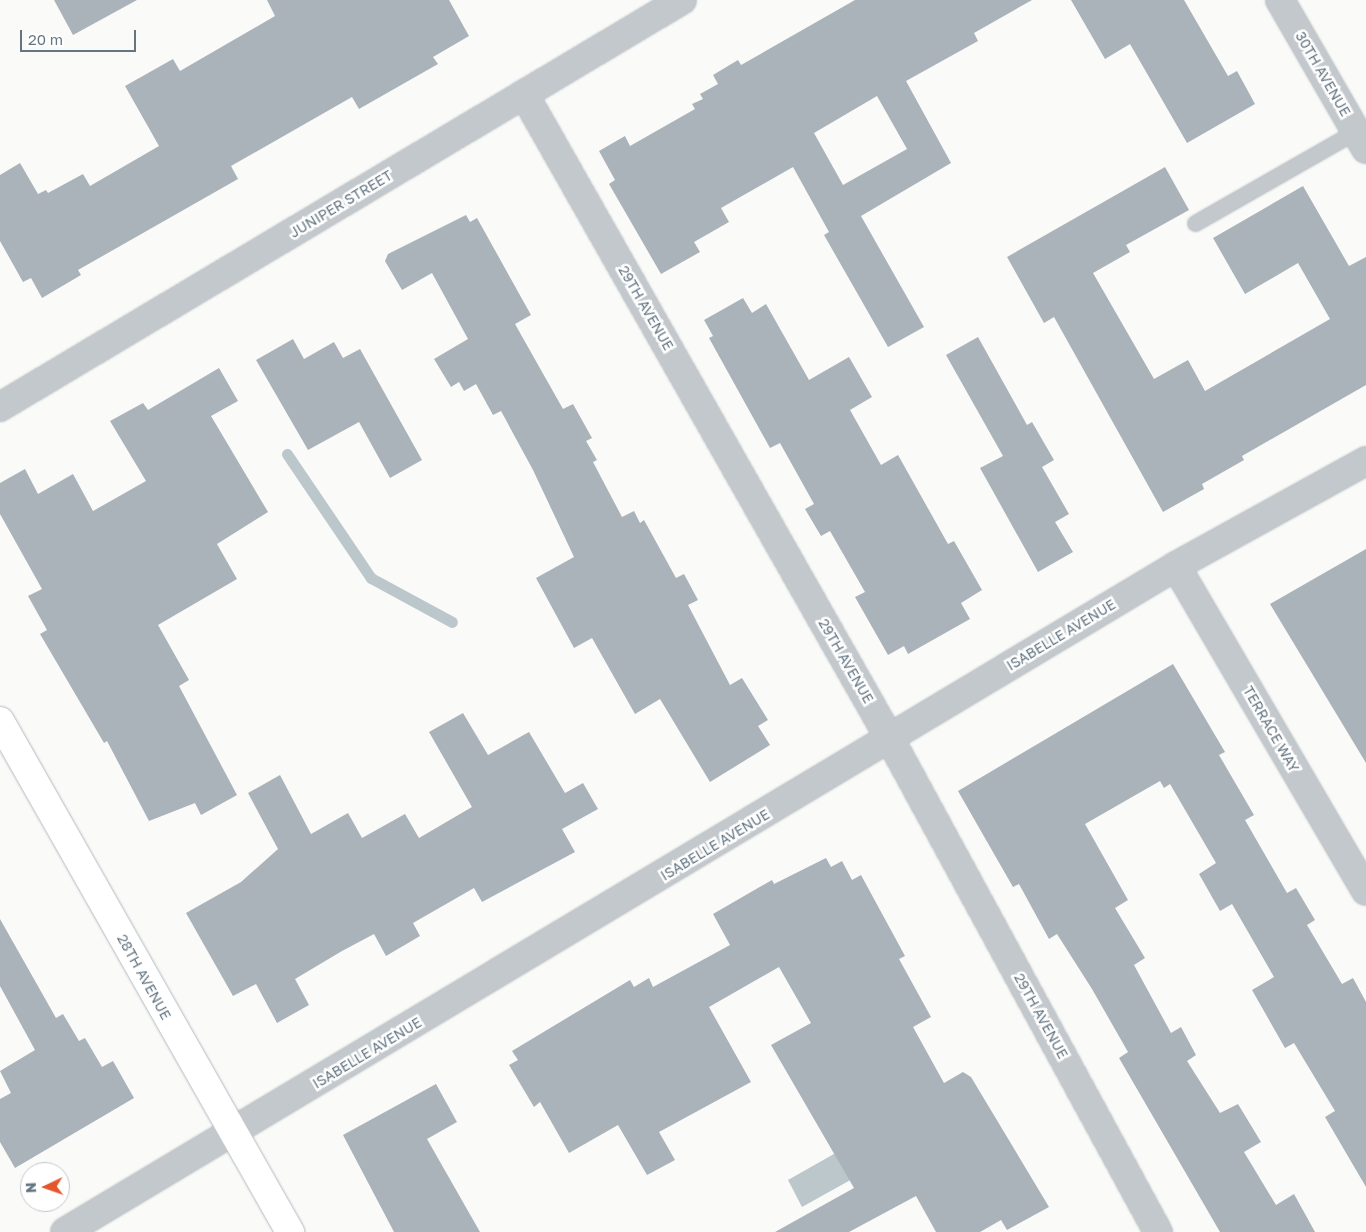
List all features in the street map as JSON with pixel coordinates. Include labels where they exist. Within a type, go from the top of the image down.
[{"type":"street","name":"JUNIPER STREET","points":[[0,407],[682,0]]},
{"type":"street","name":"30TH AVENUE","points":[[1280,0],[1361,140]]},
{"type":"street","name":"29TH AVENUE","points":[[524,94],[890,739],[1153,1230]]},
{"type":"street","name":"ISABELLE AVENUE","points":[[65,1232],[233,1134],[1176,566],[1366,462]]},
{"type":"street","name":"TERRACE WAY","points":[[1176,566],[1366,891]]},
{"type":"street","name":"28TH AVENUE","points":[[0,720],[290,1232]]},
{"type":"lane","points":[[1195,223],[1361,140]]},
{"type":"shaded area","points":[[848,1146],[863,1173],[802,1207],[788,1180]]},
{"type":"building","points":[[54,0],[137,0],[73,35]]},
{"type":"building","points":[[267,0],[449,0],[469,36],[433,57],[438,64],[359,109],[352,97],[231,166],[238,179],[78,270],[81,275],[42,298],[31,278],[23,282],[0,241],[0,175],[20,163],[38,194],[46,190],[48,193],[83,174],[90,186],[159,146],[125,86],[173,59],[180,71],[275,16]]},
{"type":"building","points":[[855,0],[1032,0],[974,33],[978,41],[906,81],[951,163],[861,216],[924,327],[888,347],[824,235],[829,232],[793,167],[721,208],[729,222],[694,242],[700,252],[661,274],[609,184],[615,180],[599,151],[625,136],[630,146],[695,109],[692,104],[703,99],[700,94],[718,84],[713,75],[738,60],[741,65]],"holes":[[[877,96],[907,149],[843,185],[814,133]]]},
{"type":"building","points":[[1071,0],[1184,0],[1228,76],[1237,71],[1255,104],[1187,143],[1130,44],[1105,59]]},
{"type":"building","points":[[1165,167],[1189,210],[1126,245],[1130,252],[1093,273],[1154,379],[1188,360],[1205,391],[1330,319],[1298,263],[1245,294],[1213,238],[1303,186],[1349,266],[1366,257],[1366,385],[1242,456],[1244,460],[1202,484],[1204,489],[1163,512],[1054,317],[1044,323],[1007,257]]},
{"type":"building","points":[[466,215],[470,222],[477,218],[531,315],[515,324],[563,409],[573,404],[592,438],[586,441],[597,460],[593,462],[622,517],[634,511],[640,523],[644,520],[676,578],[684,574],[698,600],[688,605],[730,685],[742,678],[768,720],[758,726],[770,745],[710,782],[660,699],[635,714],[592,638],[574,648],[536,578],[574,557],[533,470],[501,411],[493,415],[476,384],[464,391],[459,382],[451,387],[434,359],[468,339],[432,273],[402,290],[385,261],[388,254]]},
{"type":"building","points":[[743,298],[752,313],[766,304],[809,380],[849,357],[872,397],[850,410],[881,465],[898,455],[948,544],[954,541],[982,590],[961,603],[970,619],[908,654],[904,646],[888,655],[855,597],[865,592],[830,531],[821,536],[805,509],[814,504],[780,443],[770,448],[709,338],[713,336],[704,320]]},
{"type":"building","points":[[978,337],[1027,425],[1032,422],[1054,460],[1042,467],[1069,514],[1055,522],[1073,552],[1038,572],[980,468],[1003,456],[946,355]]},
{"type":"building","points":[[293,339],[304,359],[334,342],[343,358],[360,349],[422,460],[390,478],[359,422],[308,450],[256,360]]},
{"type":"building","points":[[219,368],[238,401],[211,416],[268,512],[217,544],[237,579],[158,625],[189,680],[179,686],[237,795],[201,815],[195,803],[149,821],[107,741],[104,743],[40,634],[47,630],[28,596],[42,589],[0,514],[0,483],[25,469],[38,494],[73,474],[93,511],[146,481],[110,421],[143,403],[148,410]]},
{"type":"building","points":[[1366,549],[1366,763],[1270,604]]},
{"type":"building","points":[[1173,664],[1225,752],[1219,755],[1254,815],[1245,820],[1287,893],[1296,888],[1315,920],[1307,925],[1342,984],[1353,978],[1366,1002],[1366,1187],[1325,1117],[1335,1111],[1294,1043],[1285,1048],[1252,990],[1274,977],[1232,904],[1220,911],[1199,874],[1216,863],[1170,784],[1164,788],[1160,781],[1085,824],[1128,900],[1115,908],[1145,958],[1134,965],[1171,1033],[1181,1027],[1196,1055],[1187,1061],[1220,1113],[1238,1104],[1261,1142],[1244,1152],[1276,1205],[1294,1194],[1315,1232],[1220,1232],[1119,1058],[1128,1052],[1092,989],[1057,934],[1049,939],[1019,884],[1013,887],[958,791]]},
{"type":"building","points":[[463,713],[488,755],[529,732],[565,793],[583,783],[598,809],[562,829],[575,852],[482,902],[474,888],[413,923],[420,936],[386,956],[374,934],[342,951],[295,979],[309,1005],[277,1023],[256,984],[233,996],[186,913],[241,882],[278,849],[248,793],[280,775],[311,834],[348,813],[362,838],[405,814],[419,838],[472,807],[429,732]]},
{"type":"building","points":[[826,858],[831,867],[842,861],[852,880],[861,875],[905,956],[899,959],[931,1017],[913,1027],[944,1083],[963,1072],[971,1077],[1049,1207],[1007,1230],[1001,1220],[980,1232],[936,1232],[916,1196],[849,1232],[775,1232],[854,1188],[771,1045],[811,1023],[779,967],[709,1007],[751,1082],[659,1132],[675,1160],[647,1175],[618,1125],[569,1153],[540,1102],[534,1107],[509,1065],[518,1060],[512,1051],[630,980],[634,987],[649,978],[653,987],[730,945],[713,914],[772,880],[774,884]]},
{"type":"building","points":[[0,919],[56,1018],[63,1014],[79,1041],[85,1038],[102,1067],[113,1061],[134,1098],[25,1162],[20,1162],[20,1165],[15,1168],[0,1142],[0,1099],[11,1093],[0,1071],[35,1050],[0,986]]},
{"type":"building","points":[[436,1084],[457,1122],[427,1139],[480,1232],[394,1232],[343,1135]]},
{"type":"waterway","points":[[287,454],[371,578],[452,622]]}]
